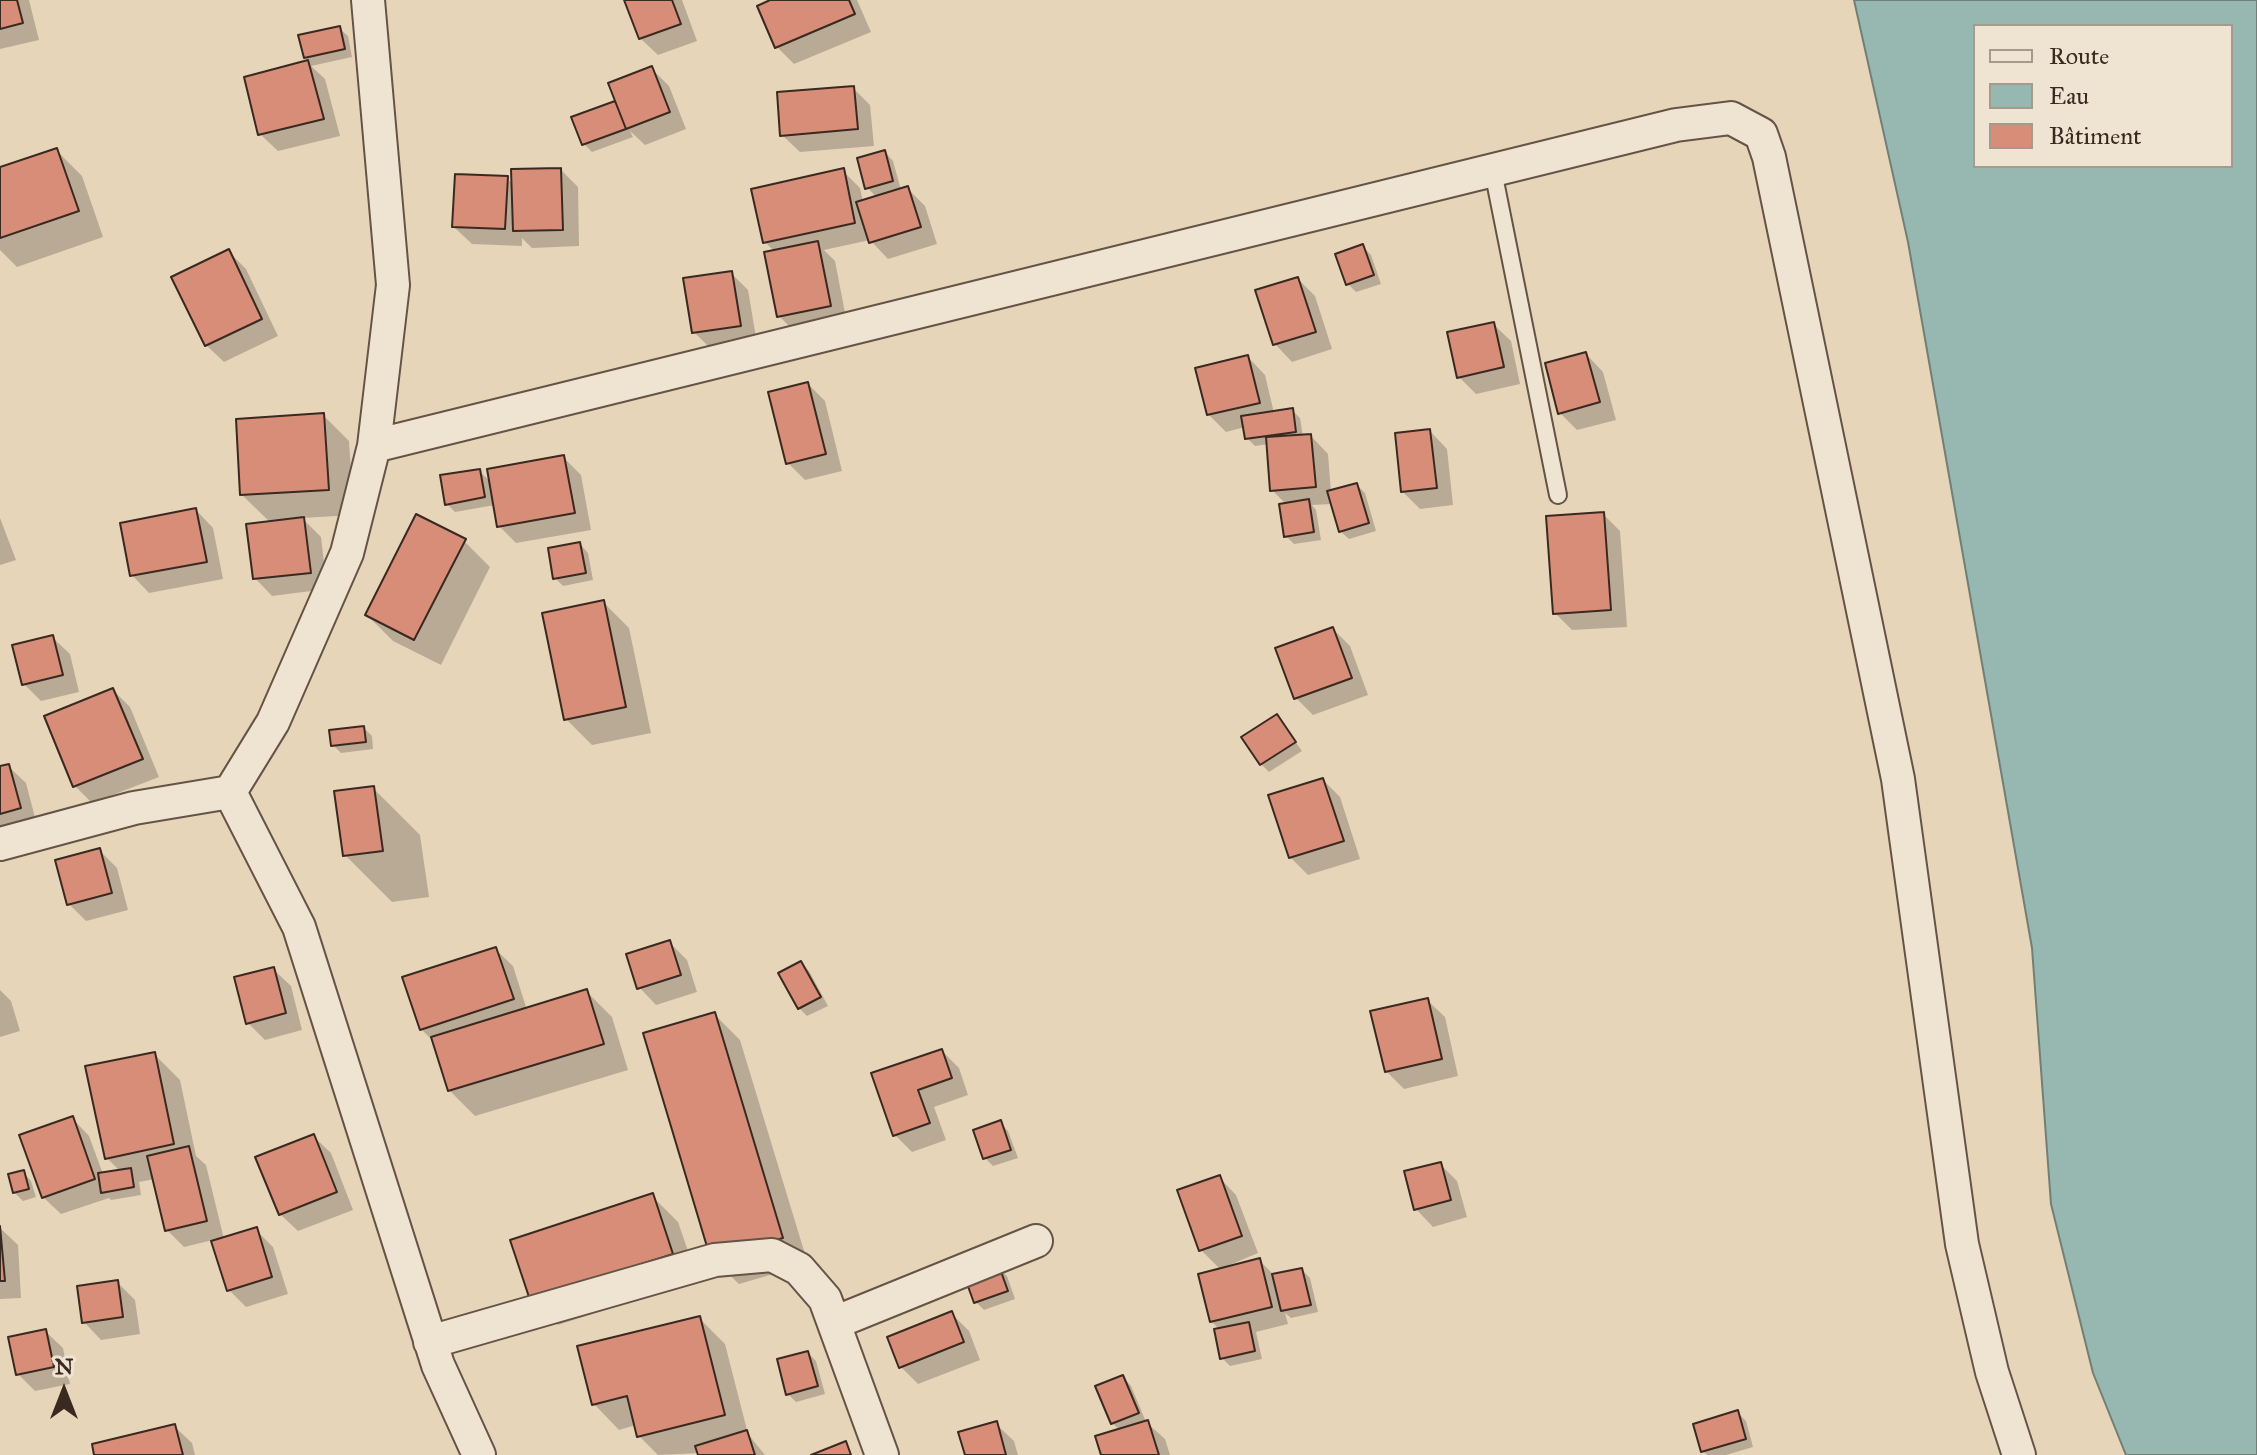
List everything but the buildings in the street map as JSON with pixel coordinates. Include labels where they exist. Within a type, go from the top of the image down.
[{"type":"street","points":[[0,844],[134,808],[230,792],[273,722],[347,553],[374,446],[393,285],[368,0]]},
{"type":"street","points":[[374,446],[1676,125],[1731,118],[1761,134],[1769,157],[1898,779],[1962,1244],[1992,1372],[2019,1455]]},
{"type":"street","points":[[230,792],[299,927],[430,1342],[479,1455]]},
{"type":"street","points":[[834,1323],[1036,1241]]},
{"type":"street","points":[[430,1342],[715,1260],[772,1255],[799,1269],[825,1299],[882,1455]]},
{"type":"lane","points":[[1493,171],[1558,495]]},
{"type":"water","points":[[1854,0],[2257,0],[2257,1455],[2126,1455],[2093,1373],[2051,1204],[2032,948],[1908,242]]}]
